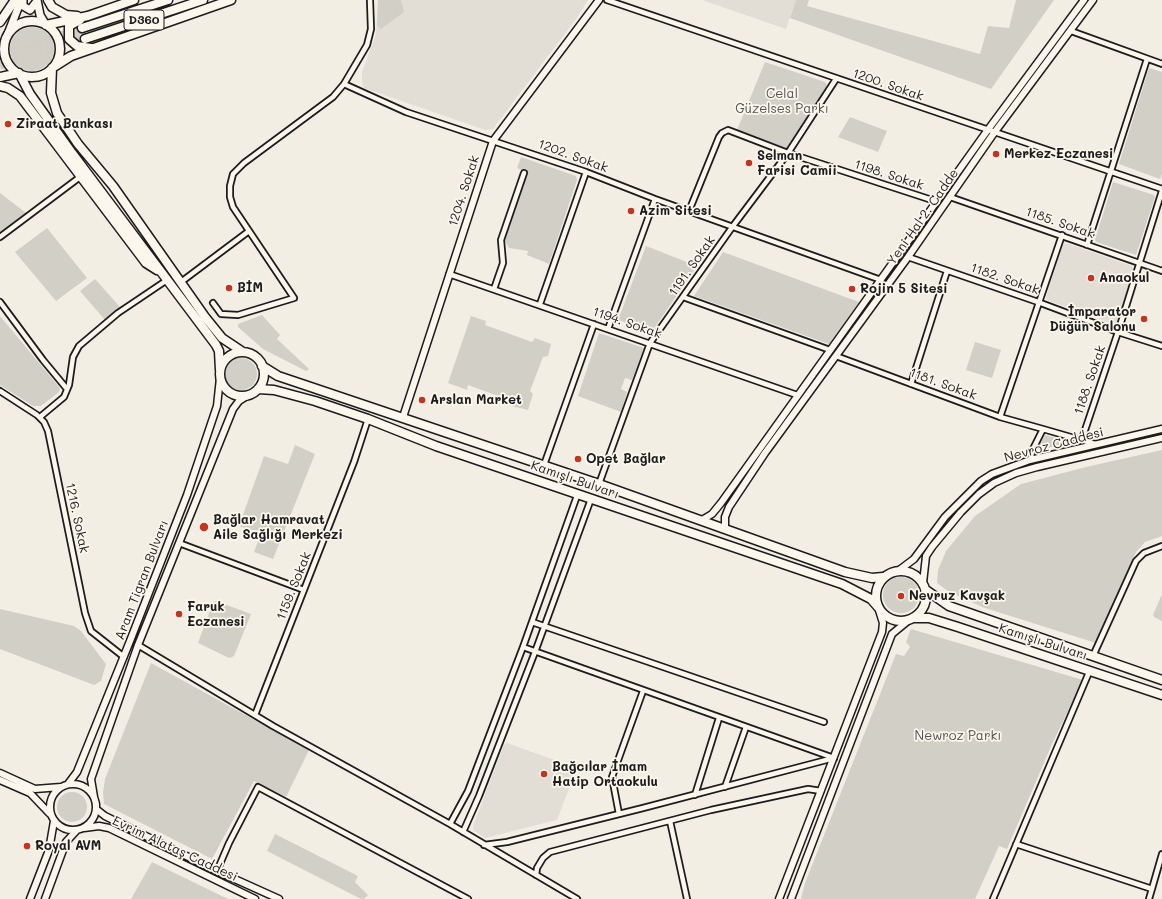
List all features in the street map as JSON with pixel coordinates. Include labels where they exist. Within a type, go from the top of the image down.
[{"type":"highway","points":[[0,22],[15,0]]},
{"type":"highway","points":[[48,0],[52,7],[66,15],[88,16]]},
{"type":"highway","points":[[46,25],[88,16],[134,0]]},
{"type":"highway","name":"D360","points":[[82,28],[168,0]]},
{"type":"highway","name":"D360","points":[[85,39],[203,0]]},
{"type":"highway","points":[[0,77],[19,73],[27,76],[36,76],[44,73],[71,56],[231,0]]},
{"type":"highway","points":[[88,16],[72,24],[68,29],[68,34],[76,46],[93,48]]},
{"type":"highway","points":[[28,21],[46,25],[57,37],[60,45],[58,57],[52,68],[51,93],[57,113],[78,144],[113,186],[222,338],[243,352],[254,356],[262,366],[263,378],[258,389],[247,396],[232,394],[226,390],[220,374],[219,351],[216,345],[72,153],[30,94],[19,73],[9,64],[2,45],[8,34],[20,24],[28,21]]},
{"type":"highway","points":[[0,86],[8,88],[20,96],[146,263],[162,273]]},
{"type":"highway","points":[[220,374],[222,364],[231,355],[243,352]]},
{"type":"highway","name":"Kamışlı Bulvarı","points":[[262,366],[278,376],[599,484],[845,572],[872,578],[883,577]]},
{"type":"highway","name":"Kamışlı Bulvarı","points":[[258,389],[274,390],[368,419],[436,446],[842,584],[871,599],[878,607]]},
{"type":"highway","points":[[898,570],[913,573],[924,587],[925,603],[923,608],[911,619],[897,621],[889,619],[878,607],[875,592],[883,577],[898,570]]},
{"type":"highway","name":"Kamışlı Bulvarı","points":[[924,587],[949,606],[1162,680]]},
{"type":"highway","name":"Kamışlı Bulvarı","points":[[911,619],[937,620],[1162,695]]},
{"type":"main road","points":[[22,0],[23,6],[30,10],[37,1]]},
{"type":"main road","points":[[8,34],[22,0]]},
{"type":"main road","name":"1204. Sokak","points":[[403,417],[493,141],[599,0]]},
{"type":"main road","points":[[702,520],[712,514],[721,503],[938,202],[987,131],[1084,0]]},
{"type":"main road","name":"Yeni Hal 2. Cadde","points":[[724,528],[725,517],[729,507],[765,453],[908,258],[994,133],[1093,0]]},
{"type":"main road","points":[[37,1],[40,15],[46,25]]},
{"type":"main road","name":"Aram Tigran Bulvarı","points":[[68,784],[77,772],[124,657],[187,495],[217,406],[220,374]]},
{"type":"main road","points":[[247,396],[239,401],[234,409],[179,543],[138,645],[92,779],[96,809],[105,816],[217,871],[279,899]]},
{"type":"main road","name":"Nevroz Caddesi","points":[[898,570],[914,559],[945,517],[981,481],[998,471],[1030,460],[1162,429]]},
{"type":"main road","name":"Nevroz Caddesi","points":[[924,587],[926,556],[932,547],[960,512],[979,494],[994,483],[1016,473],[1037,467],[1162,438]]},
{"type":"main road","points":[[779,899],[882,632],[883,623],[878,607]]},
{"type":"main road","points":[[791,899],[892,634],[911,619]]},
{"type":"main road","points":[[0,773],[35,789],[61,787],[68,784],[83,786],[94,797]]},
{"type":"main road","points":[[0,780],[30,793],[50,814],[54,821],[64,829],[80,829]]},
{"type":"main road","points":[[50,814],[51,798],[61,787]]},
{"type":"main road","points":[[45,899],[66,842],[93,818],[96,804]]},
{"type":"main road","points":[[30,899],[49,850],[54,821]]},
{"type":"main road","name":"Evrim Alataş Caddesi","points":[[80,829],[99,826],[109,828],[247,897],[255,899]]},
{"type":"street","points":[[213,303],[221,314],[238,315],[294,298],[233,207],[230,197],[230,186],[233,174],[244,163],[333,97],[344,84],[367,45],[371,29],[370,0]]},
{"type":"street","name":"1200. Sokak","points":[[607,0],[1162,190]]},
{"type":"street","points":[[1070,31],[1162,64]]},
{"type":"street","points":[[1087,245],[1147,59]]},
{"type":"street","name":"1191. Sokak","points":[[599,484],[650,343],[733,226],[788,153],[836,79]]},
{"type":"street","name":"1202. Sokak","points":[[344,84],[406,112],[586,172],[655,199],[881,280]]},
{"type":"street","name":"1198. Sokak","points":[[689,211],[722,133],[728,130],[788,153],[938,202]]},
{"type":"street","points":[[540,304],[586,172]]},
{"type":"street","points":[[494,289],[503,263],[501,240],[524,173]]},
{"type":"street","points":[[0,237],[80,177]]},
{"type":"street","name":"1188. Sokak","points":[[1082,439],[1118,332],[1162,190]]},
{"type":"street","name":"1185. Sokak","points":[[950,197],[1162,271]]},
{"type":"street","points":[[608,329],[655,199]]},
{"type":"street","points":[[181,282],[249,231]]},
{"type":"street","points":[[1000,417],[1062,235]]},
{"type":"street","name":"1182. Sokak","points":[[908,258],[1162,346]]},
{"type":"street","points":[[911,384],[947,271]]},
{"type":"street","name":"1194. Sokak","points":[[449,274],[540,304],[797,396]]},
{"type":"street","points":[[0,391],[40,417],[64,397],[73,358],[79,346],[118,313],[167,280]]},
{"type":"street","points":[[683,297],[830,350]]},
{"type":"street","points":[[0,302],[43,360],[67,389]]},
{"type":"street","points":[[544,465],[594,324]]},
{"type":"street","name":"1181. Sokak","points":[[836,356],[1000,417],[1043,429]]},
{"type":"street","name":"1216. Sokak","points":[[40,417],[48,431],[85,613],[92,631],[124,657]]},
{"type":"street","name":"1159. Sokak","points":[[255,715],[368,419]]},
{"type":"street","points":[[1030,460],[1033,449],[1043,429],[1082,439],[1096,445]]},
{"type":"street","points":[[450,824],[468,791],[523,647],[578,493]]},
{"type":"street","points":[[463,832],[479,796],[535,652],[591,498]]},
{"type":"street","points":[[179,543],[304,590]]},
{"type":"street","points":[[1093,656],[1136,561],[1144,553],[1162,546]]},
{"type":"street","points":[[532,622],[824,722]]},
{"type":"street","points":[[138,645],[255,715],[450,824],[577,899]]},
{"type":"street","points":[[523,647],[834,758]]},
{"type":"street","points":[[993,899],[1090,670]]},
{"type":"street","points":[[619,814],[612,777],[643,691]]},
{"type":"street","points":[[694,795],[719,718]]},
{"type":"street","points":[[725,787],[746,727]]},
{"type":"street","points":[[484,845],[507,842],[834,758]]},
{"type":"street","points":[[217,871],[229,843],[258,787],[468,899]]},
{"type":"street","points":[[536,875],[540,863],[550,852],[670,821],[808,789],[821,791]]},
{"type":"street","points":[[670,821],[687,899]]},
{"type":"street","points":[[1016,844],[1152,889]]},
{"type":"street","points":[[1149,899],[1161,863],[1162,854]]},
{"type":"shaded area","points":[[378,0],[588,0],[576,19],[493,129],[485,130],[364,88],[362,82],[362,72],[376,34]]},
{"type":"shaded area","points":[[702,0],[796,0],[786,29]]},
{"type":"shaded area","name":"Anaokul","points":[[1066,243],[1132,266],[1134,270],[1116,323],[1113,324],[1047,300],[1046,297],[1063,245]]},
{"type":"shaded area","points":[[507,743],[577,768],[557,820],[485,838],[473,830],[473,826],[504,745]]},
{"type":"green space","points":[[378,0],[401,0],[404,12],[381,29],[377,26]]},
{"type":"green space","points":[[796,0],[809,0],[807,6],[980,54],[988,26],[1009,28],[1016,0],[1054,0],[991,89],[790,18]]},
{"type":"green space","points":[[79,23],[87,42],[76,42],[72,38],[73,28]]},
{"type":"green space","points":[[28,27],[36,27],[48,33],[54,45],[54,53],[48,65],[36,71],[28,71],[16,65],[10,53],[10,45],[16,33]]},
{"type":"green space","name":"Celal Güzelses Parkı","points":[[765,62],[825,82],[827,86],[789,150],[737,130]]},
{"type":"green space","points":[[1149,68],[1162,72],[1162,174],[1160,179],[1119,164]]},
{"type":"green space","points":[[850,117],[887,131],[878,152],[838,137]]},
{"type":"green space","points":[[521,157],[576,176],[577,180],[549,264],[527,255],[528,251],[509,248],[505,241],[526,172],[517,168]]},
{"type":"green space","points":[[1113,182],[1154,195],[1155,197],[1136,255],[1096,242],[1095,240]]},
{"type":"green space","points":[[0,193],[26,213],[0,233]]},
{"type":"green space","points":[[47,228],[87,278],[56,301],[15,252]]},
{"type":"green space","points":[[646,246],[697,266],[653,330],[649,331],[618,320]]},
{"type":"green space","points":[[723,252],[859,302],[829,344],[694,296]]},
{"type":"green space","points":[[95,279],[120,307],[105,320],[80,291]]},
{"type":"green space","points":[[262,315],[280,335],[277,339],[309,369],[306,371],[263,349],[238,327],[238,324]]},
{"type":"green space","points":[[0,316],[60,388],[59,392],[41,406],[33,406],[0,385]]},
{"type":"green space","points":[[471,316],[486,321],[485,325],[532,342],[535,338],[551,344],[548,356],[543,357],[530,391],[533,394],[528,410],[512,406],[512,401],[468,385],[467,390],[448,383]]},
{"type":"green space","points":[[599,333],[644,348],[632,380],[625,378],[621,389],[627,392],[621,412],[578,396]]},
{"type":"green space","points":[[975,342],[1001,350],[992,378],[966,370]]},
{"type":"green space","points":[[238,358],[244,358],[253,362],[257,374],[253,386],[244,390],[238,390],[229,386],[225,377],[225,371],[229,362]]},
{"type":"green space","points":[[1045,435],[1073,442],[1039,450],[1038,448]]},
{"type":"green space","points":[[295,445],[315,454],[273,559],[254,552],[261,533],[239,526],[264,456],[288,464]]},
{"type":"green space","points":[[1162,450],[1162,536],[1145,542],[1136,552],[1096,643],[982,607],[948,591],[937,583],[938,570],[946,551],[975,516],[1021,484],[1086,467]]},
{"type":"green space","points":[[905,577],[914,582],[918,588],[918,602],[914,608],[905,613],[897,613],[888,608],[884,602],[883,591],[888,582],[894,578]]},
{"type":"green space","points":[[1162,594],[1162,621],[1153,615]]},
{"type":"green space","points":[[216,601],[251,614],[234,656],[229,658],[198,643],[213,602]]},
{"type":"green space","points":[[0,609],[74,626],[81,631],[106,664],[101,681],[94,685],[0,649]]},
{"type":"green space","name":"Newroz Parkı","points":[[911,629],[1083,680],[1052,744],[1007,849],[999,846],[975,899],[801,899],[805,883],[896,654],[904,656],[910,647],[906,642]]},
{"type":"green space","points":[[151,663],[309,750],[286,797],[254,781],[212,859],[104,804],[103,793],[105,779]]},
{"type":"green space","points":[[72,792],[83,796],[87,807],[83,818],[72,822],[61,818],[57,807],[61,796]]},
{"type":"green space","points":[[275,834],[358,876],[355,882],[368,895],[364,899],[361,899],[267,851]]},
{"type":"green space","points":[[152,862],[228,899],[131,899]]},
{"type":"tunnel","points":[[0,56],[82,28]]},
{"type":"tunnel","points":[[0,66],[85,39]]},
{"type":"place","name":"Ziraat Bankası","points":[[8,124]]},
{"type":"place","name":"Merkez Eczanesi","points":[[996,154]]},
{"type":"place","name":"Selman Farisi Camii","points":[[749,163]]},
{"type":"place","name":"Azim Sitesi","points":[[631,211]]},
{"type":"place","name":"Anaokul","points":[[1091,278]]},
{"type":"place","name":"BİM","points":[[229,288]]},
{"type":"place","name":"Rojin 5 Sitesi","points":[[852,289]]},
{"type":"place","name":"İmparator Düğün Salonu","points":[[1144,319]]},
{"type":"place","name":"Arslan Market","points":[[422,400]]},
{"type":"place","name":"Opet Bağlar","points":[[578,459]]},
{"type":"place","name":"Bağlar Hamravat Aile Sağlığı Merkezi","points":[[204,527]]},
{"type":"place","name":"Nevruz Kavşak","points":[[901,596]]},
{"type":"place","name":"Faruk Eczanesi","points":[[179,614]]},
{"type":"place","name":"Bağcılar İmam Hatip Ortaokulu","points":[[544,774]]},
{"type":"place","name":"Royal AVM","points":[[27,846]]}]
